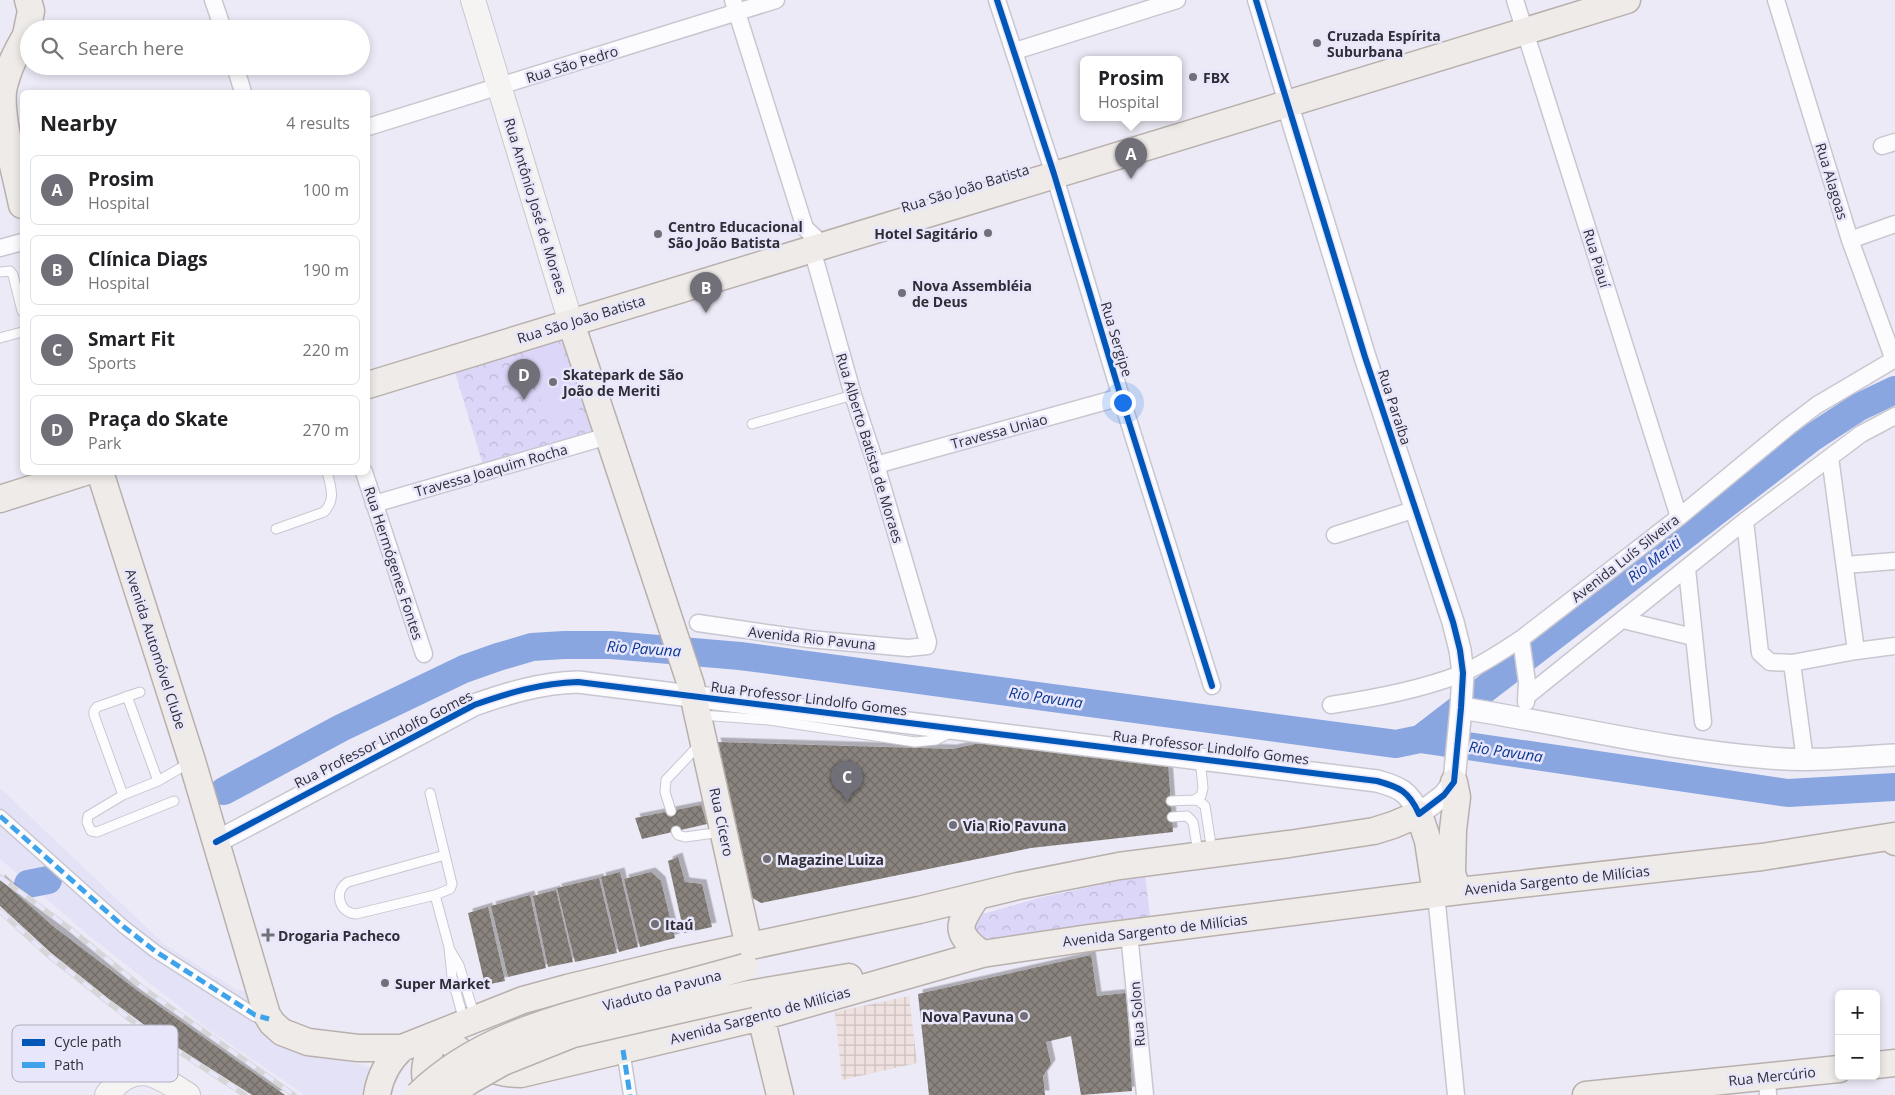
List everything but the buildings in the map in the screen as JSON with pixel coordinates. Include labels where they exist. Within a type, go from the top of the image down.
[{"type":"main road","points":[[28,0],[31,11],[30,20]]},
{"type":"main road","points":[[34,20],[46,0]]},
{"type":"main road","name":"Rua Antônio José de Moraes","points":[[473,0],[571,323],[694,698]]},
{"type":"main road","name":"Rua São João Batista","points":[[370,384],[571,323],[809,244],[1054,174],[1618,1]]},
{"type":"main road","points":[[20,47],[9,69],[2,92],[2,116],[20,196]]},
{"type":"main road","points":[[0,499],[76,475]]},
{"type":"main road","name":"Avenida Automóvel Clube","points":[[101,475],[194,765],[264,1008],[276,1026]]},
{"type":"main road","name":"Rua Cícero","points":[[694,698],[724,832],[747,957]]},
{"type":"main road","points":[[1447,892],[1453,877],[1453,830],[1456,798],[1454,782]]},
{"type":"main road","points":[[982,954],[969,943],[961,928],[963,917],[977,896],[1119,866],[1374,831],[1419,814]]},
{"type":"main road","name":"Rua Professor Lindolfo Gomes","points":[[1419,814],[1447,892]]},
{"type":"main road","points":[[1895,836],[1895,842]]},
{"type":"main road","name":"Avenida Sargento de Milícias","points":[[438,1034],[477,1063],[497,1071],[522,1074],[761,1017],[982,954],[1447,892],[1762,857],[1895,836]]},
{"type":"main road","name":"Viaduto da Pavuna","points":[[418,1095],[466,1058],[486,1046],[530,1027],[747,957],[850,935],[919,910],[977,896]]},
{"type":"main road","points":[[276,1026],[308,1042],[358,1048],[402,1048],[523,1000],[567,988],[747,957]]},
{"type":"main road","name":"Viaduto da Pavuna","points":[[449,1095],[503,1062],[573,1034],[748,994],[864,975],[938,967]]},
{"type":"main road","points":[[761,1017],[780,1095]]},
{"type":"main road","points":[[432,1095],[426,1084],[424,1072],[428,1055],[438,1034]]},
{"type":"main road","points":[[377,1095],[384,1071],[391,1059],[402,1048]]},
{"type":"main road","points":[[1880,1065],[1895,1063]]},
{"type":"main road","name":"Rua Mercúrio","points":[[1586,1095],[1767,1086],[1835,1070]]},
{"type":"main road","points":[[107,1095],[118,1082]]},
{"type":"main road","points":[[167,1082],[188,1095]]},
{"type":"street","points":[[213,0],[220,20]]},
{"type":"street","name":"Rua São Pedro","points":[[370,126],[500,86],[734,6],[776,0]]},
{"type":"street","name":"Rua Sergipe","points":[[998,0],[1054,174],[1121,397],[1212,686]]},
{"type":"street","points":[[1015,51],[1177,0]]},
{"type":"street","name":"Rua Paraíba","points":[[1256,0],[1365,357],[1453,622],[1460,650],[1465,712],[1454,782]]},
{"type":"street","name":"Rua Piauí","points":[[1515,0],[1679,517]]},
{"type":"street","name":"Rua Alagoas","points":[[1776,0],[1850,240],[1895,359]]},
{"type":"street","name":"Rua Alberto Batista de Moraes","points":[[734,6],[809,244],[853,396],[876,464],[928,637],[927,646]]},
{"type":"street","points":[[238,75],[243,90]]},
{"type":"street","points":[[1850,240],[1895,224]]},
{"type":"street","points":[[0,248],[20,243]]},
{"type":"street","name":"Avenida Luís Silveira","points":[[1331,705],[1384,697],[1419,688],[1462,673],[1521,643],[1679,517],[1761,447],[1816,406],[1895,359]]},
{"type":"street","name":"Travessa Uniao","points":[[876,464],[1121,397]]},
{"type":"street","points":[[1527,689],[1623,620],[1745,521],[1861,434],[1895,416]]},
{"type":"street","name":"Travessa Joaquim Rocha","points":[[374,504],[608,436]]},
{"type":"street","points":[[1830,457],[1856,651]]},
{"type":"street","name":"Rua Hermógenes Fontes","points":[[365,475],[424,654]]},
{"type":"street","points":[[1335,535],[1416,509]]},
{"type":"street","points":[[1745,521],[1760,653],[1770,662],[1792,663],[1895,646]]},
{"type":"street","points":[[1845,565],[1895,561]]},
{"type":"street","points":[[1687,568],[1702,722]]},
{"type":"street","points":[[1623,620],[1693,637]]},
{"type":"street","name":"Avenida Rio Pavuna","points":[[698,623],[809,639],[908,648],[927,646]]},
{"type":"street","points":[[1520,718],[1527,689],[1521,643]]},
{"type":"street","points":[[1792,663],[1805,760]]},
{"type":"street","name":"Rua Professor Lindolfo Gomes","points":[[214,834],[455,714],[497,697],[538,686],[578,682],[694,698],[1376,780],[1403,790],[1414,803],[1419,814]]},
{"type":"street","points":[[1465,712],[1520,718],[1704,750],[1770,759],[1824,761],[1895,755]]},
{"type":"street","points":[[1419,814],[1444,795],[1454,782]]},
{"type":"street","points":[[0,816],[124,927],[155,951],[255,1015],[276,1026]]},
{"type":"street","points":[[1447,892],[1456,1095]]},
{"type":"street","name":"Rua Solon","points":[[1129,933],[1145,1095]]},
{"type":"street","points":[[623,1050],[630,1095]]},
{"type":"lane","points":[[0,272],[10,271],[13,275],[20,304]]},
{"type":"lane","points":[[0,338],[20,333]]},
{"type":"lane","points":[[752,424],[853,396]]},
{"type":"lane","points":[[276,529],[324,512],[330,506],[333,499],[328,475]]},
{"type":"lane","points":[[123,796],[94,716],[94,711],[97,707],[140,692]]},
{"type":"lane","points":[[127,696],[158,781]]},
{"type":"lane","points":[[671,811],[665,792],[666,780],[704,741]]},
{"type":"lane","points":[[1194,800],[1203,792],[1200,758]]},
{"type":"lane","points":[[174,801],[97,832],[91,831],[87,822],[88,816],[123,796],[194,765]]},
{"type":"lane","points":[[430,793],[445,855],[452,884],[450,889],[356,914],[348,914],[343,908],[339,893],[342,886],[348,882],[445,855]]},
{"type":"lane","points":[[1171,802],[1194,800],[1203,803],[1207,810],[1205,854]]},
{"type":"lane","points":[[1172,817],[1187,816],[1193,822],[1205,854]]},
{"type":"lane","points":[[676,831],[678,835],[685,837],[724,832]]},
{"type":"lane","points":[[436,894],[449,947],[459,965],[470,1021]]},
{"type":"shaded area","points":[[0,788],[164,944],[237,990],[249,991],[319,1054],[371,1068],[361,1095],[305,1095],[208,1029],[87,934],[0,859]]},
{"type":"shaded area","points":[[909,996],[917,1063],[842,1080],[835,1012]]},
{"type":"green space","points":[[564,335],[594,431],[483,465],[454,369]]},
{"type":"green space","name":"Skatepark de São João de Meriti","points":[[558,340],[581,414],[548,424],[525,350]]},
{"type":"green space","points":[[1145,875],[1151,923],[979,939],[968,920],[972,917],[1039,898]]},
{"type":"waterway","name":"Rio Meriti","points":[[1420,739],[1813,437],[1859,407],[1895,390]]},
{"type":"waterway","name":"Rio Pavuna","points":[[224,791],[341,728],[464,669],[532,647],[564,645],[611,645],[740,656],[1396,744],[1420,739],[1788,793],[1895,787]]},
{"type":"waterway","name":"Rio Pavuna","points":[[28,884],[48,880]]},
{"type":"railway","points":[[0,877],[69,928],[140,986],[294,1095]]},
{"type":"railway","points":[[0,911],[48,955],[139,1025]]},
{"type":"railway","points":[[178,1051],[245,1095]]},
{"type":"marked path","points":[[0,816],[124,927],[155,951],[255,1015],[269,1019]]},
{"type":"marked path","points":[[623,1050],[630,1095]]},
{"type":"cycle path","points":[[997,0],[1054,174],[1121,397],[1212,686]]},
{"type":"cycle path","points":[[216,842],[474,705],[525,689],[551,684],[578,682],[1377,781],[1403,791],[1419,814],[1444,795],[1454,782],[1463,673],[1460,650],[1453,622],[1365,357],[1256,0]]},
{"type":"place","name":"Cruzada Espírita Suburbana","points":[[1317,43]]},
{"type":"place","name":"FBX","points":[[1193,77]]},
{"type":"place","name":"Prosim","points":[[1131,179]]},
{"type":"place","name":"Hotel Sagitário","points":[[988,233]]},
{"type":"place","name":"Centro Educacional São João Batista","points":[[658,234]]},
{"type":"place","name":"Nova Assembléia de Deus","points":[[902,293]]},
{"type":"place","name":"Clínica Diags","points":[[706,313]]},
{"type":"place","name":"Skatepark de São João de Meriti","points":[[553,382]]},
{"type":"place","name":"Praça do Skate","points":[[524,400]]},
{"type":"place","name":"Smart Fit","points":[[847,802]]},
{"type":"place","name":"Via Rio Pavuna","points":[[953,825]]},
{"type":"place","name":"Magazine Luiza","points":[[767,859]]},
{"type":"place","name":"Itaú","points":[[655,924]]},
{"type":"place","name":"Drogaria Pacheco","points":[[268,935]]},
{"type":"place","name":"Super Market","points":[[385,983]]},
{"type":"place","name":"Nova Pavuna","points":[[1024,1016]]}]
